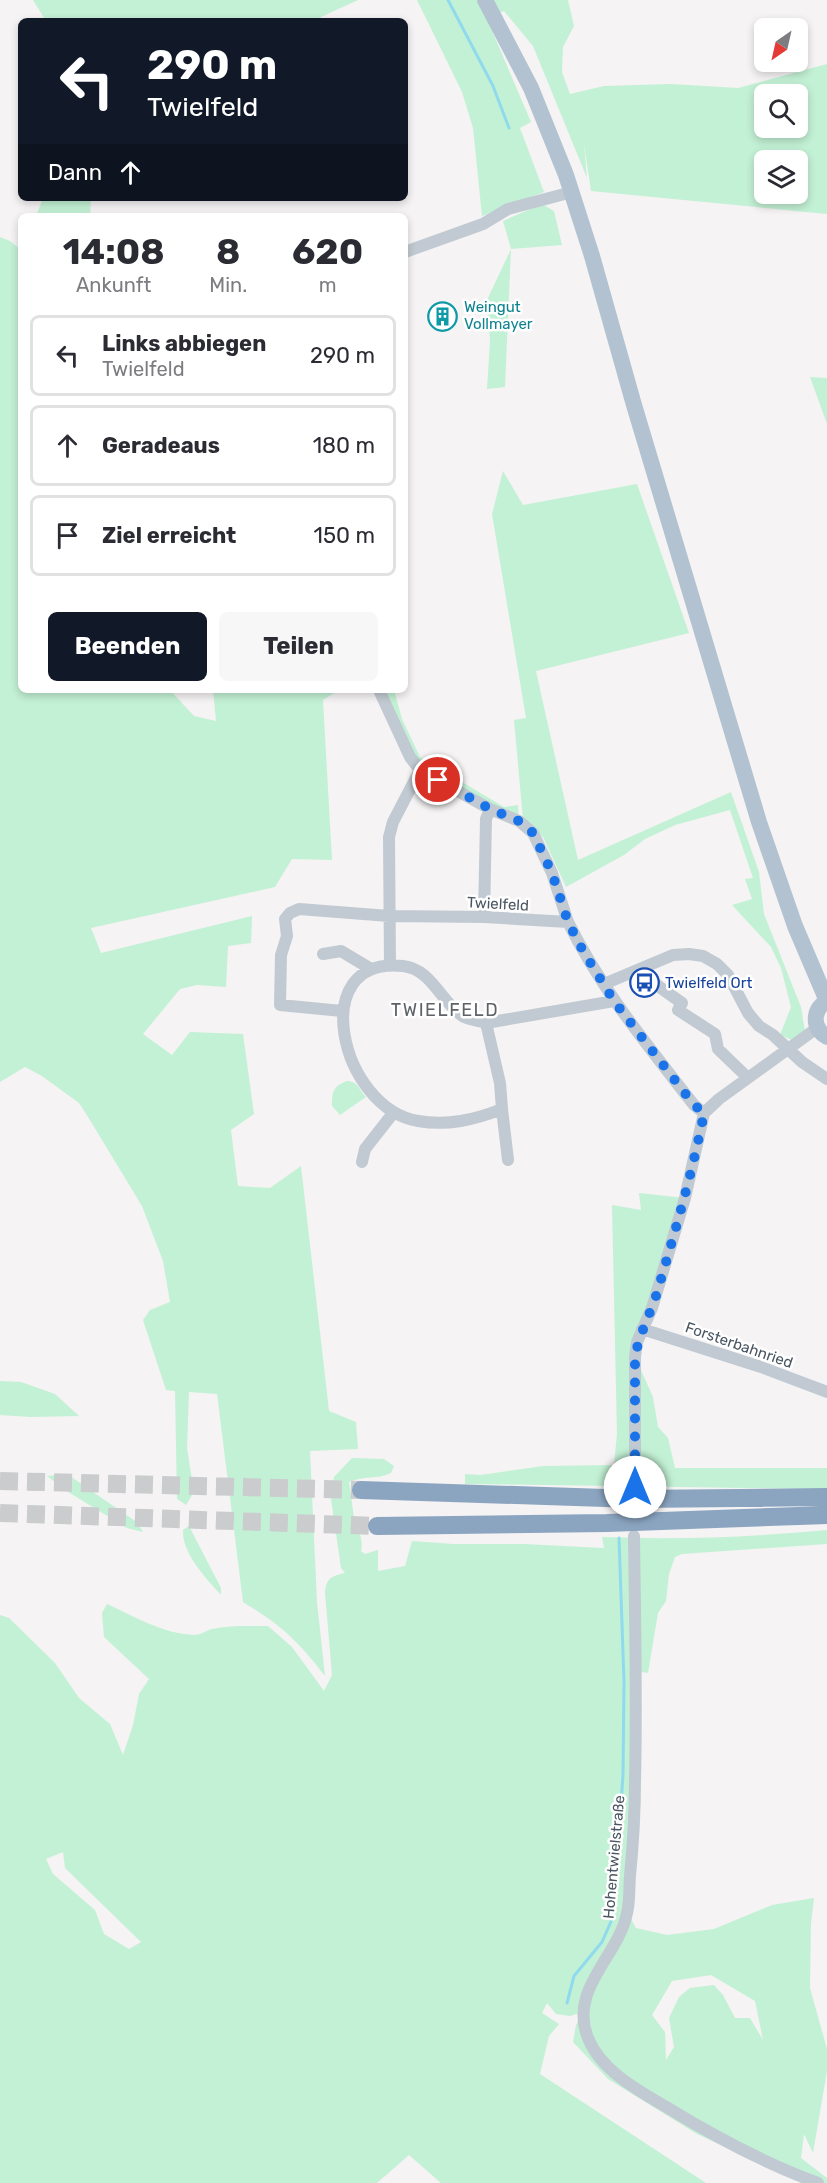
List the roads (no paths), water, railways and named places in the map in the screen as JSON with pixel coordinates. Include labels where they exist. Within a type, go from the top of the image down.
[{"type":"highway","points":[[362,1490],[635,1499],[827,1497]]},
{"type":"highway","points":[[377,1526],[596,1524],[827,1515]]},
{"type":"main road","points":[[485,0],[531,87],[572,192],[759,822],[791,915],[827,1001],[816,1012],[815,1018],[822,1032]]},
{"type":"street","points":[[408,251],[483,224],[507,209],[572,192]]},
{"type":"street","points":[[380,693],[410,757],[420,770],[490,809],[519,821],[533,833],[552,873],[568,922],[583,951],[614,1001],[694,1105],[704,1113]]},
{"type":"street","points":[[390,966],[390,837],[393,822],[420,770]]},
{"type":"street","points":[[484,917],[486,819],[490,809]]},
{"type":"street","name":"Twielfeld","points":[[342,1011],[280,1005],[281,955],[287,936],[285,919],[290,913],[299,909],[389,916],[484,917],[568,922]]},
{"type":"street","points":[[323,954],[341,951],[370,969]]},
{"type":"street","points":[[604,984],[673,955],[703,956],[717,964],[728,975],[748,1013],[759,1026],[827,1079]]},
{"type":"street","points":[[502,1109],[477,1119],[449,1124],[416,1121],[394,1112],[376,1098],[362,1082],[349,1057],[342,1011],[347,996],[356,981],[370,969],[403,966],[419,970],[445,1000],[465,1017],[486,1023],[614,1001]]},
{"type":"street","points":[[644,976],[682,1003],[678,1010],[715,1034],[718,1049],[748,1078]]},
{"type":"street","points":[[486,1023],[500,1083],[508,1160]]},
{"type":"street","points":[[635,1487],[635,1357],[685,1198],[704,1113],[718,1099],[788,1050],[822,1032]]},
{"type":"street","points":[[362,1162],[365,1149],[394,1112]]},
{"type":"street","name":"Forsterbahnried","points":[[642,1329],[761,1367],[827,1392]]},
{"type":"street","name":"Hohentwielstraße","points":[[634,1536],[635,1829],[627,1912],[622,1931],[590,1983],[584,2006],[584,2026],[588,2039],[600,2058],[624,2081],[715,2137],[770,2165],[818,2183]]},
{"type":"waterway","points":[[448,0],[493,86],[509,128]]},
{"type":"waterway","points":[[567,2003],[574,1976],[602,1942],[613,1917],[623,1775],[624,1682],[619,1538]]},
{"type":"tunnel","points":[[0,1481],[361,1490]]},
{"type":"tunnel","points":[[0,1513],[377,1526]]},
{"type":"place","name":"Weingut Vollmayer","points":[[443,316]]},
{"type":"place","name":"Twielfeld Ort","points":[[644,983]]},
{"type":"district","name":"TWIELFELD","points":[[445,1010]]}]
